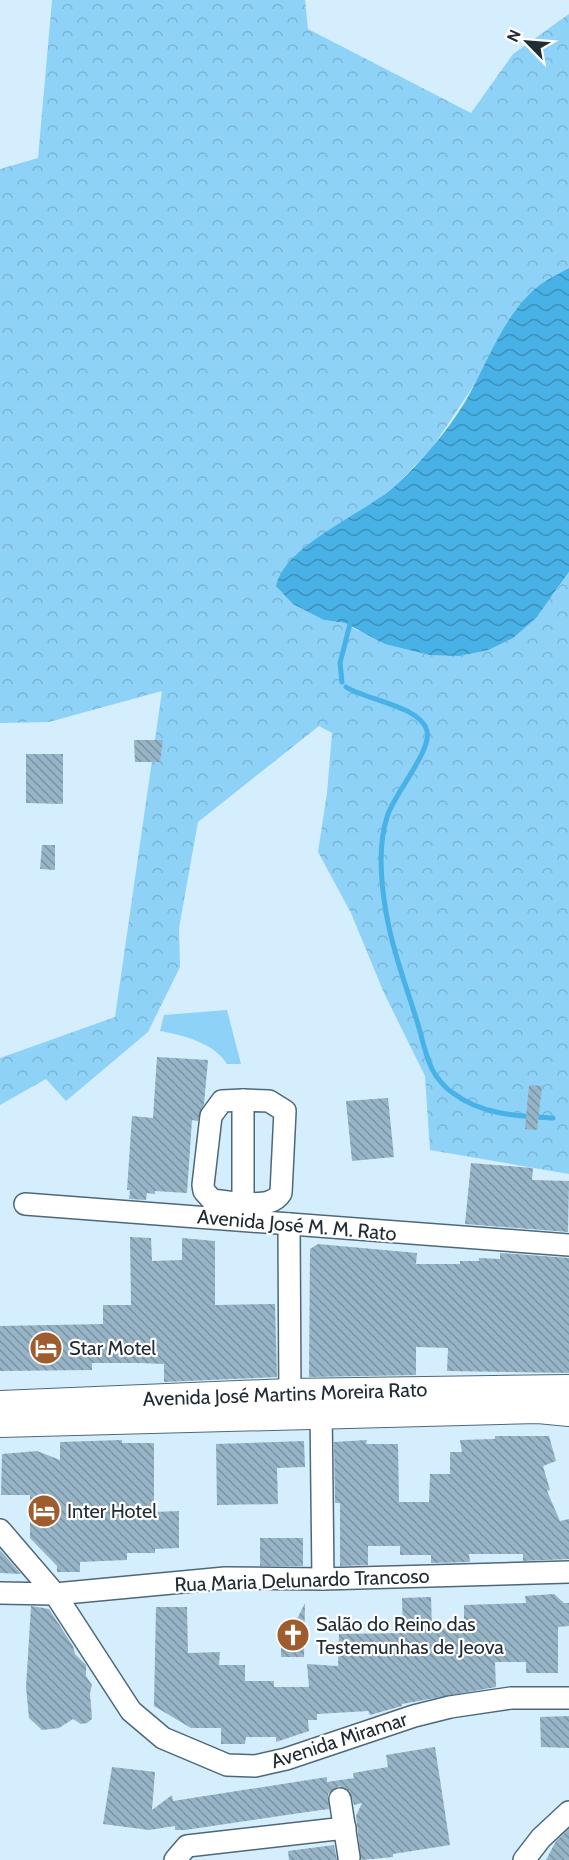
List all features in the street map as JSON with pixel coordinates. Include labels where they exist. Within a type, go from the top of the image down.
[{"type":"street","points":[[243,1100],[243,1212]]},
{"type":"street","points":[[222,1101],[269,1101],[285,1111],[281,1193],[277,1200],[243,1212],[212,1200],[204,1191],[211,1116],[222,1101]]},
{"type":"street","name":"Avenida José M. M. Rato","points":[[25,1204],[243,1212],[289,1224],[569,1245]]},
{"type":"street","points":[[266,1417],[282,1410],[290,1402],[289,1224]]},
{"type":"street","name":"Avenida José Martins Moreira Rato","points":[[0,1404],[289,1392],[347,1393],[543,1386],[569,1388]]},
{"type":"street","points":[[323,1579],[321,1407],[328,1400],[347,1393]]},
{"type":"street","name":"Avenida José Martins Moreira Rato","points":[[0,1424],[538,1410],[569,1413]]},
{"type":"street","name":"Avenida Miramar","points":[[0,1530],[56,1594],[131,1711],[163,1738],[227,1766],[255,1766],[286,1759],[414,1716],[450,1707],[512,1698],[569,1698]]},
{"type":"street","name":"Rua Maria Delunardo Trancoso","points":[[0,1593],[56,1594],[225,1578],[323,1579],[569,1572]]},
{"type":"street","points":[[340,1799],[349,1857]]},
{"type":"street","points":[[524,1860],[540,1838],[569,1812]]},
{"type":"street","points":[[175,1860],[187,1846],[345,1828]]},
{"type":"green space","points":[[52,0],[305,0],[308,29],[471,113],[513,54],[569,14],[569,268],[541,284],[432,448],[394,487],[348,521],[324,620],[345,623],[358,631],[553,595],[569,572],[569,1174],[430,1150],[425,1076],[384,993],[351,913],[318,852],[327,793],[332,733],[319,726],[198,822],[179,928],[180,967],[148,1032],[66,1101],[46,1079],[0,1105],[0,1058],[115,1017],[162,691],[49,722],[0,723],[0,169],[38,158]]},
{"type":"green space","points":[[227,1010],[241,1064],[227,1064],[206,1045],[160,1031],[164,1015]]},
{"type":"water","points":[[569,268],[569,572],[536,618],[513,638],[488,650],[459,656],[430,655],[385,644],[345,623],[324,620],[293,604],[276,586],[282,571],[309,544],[381,497],[415,467],[442,436],[458,413],[517,309],[541,284]]},
{"type":"building","points":[[134,740],[163,740],[160,762],[135,762]]},
{"type":"building","points":[[26,754],[63,754],[63,804],[26,803]]},
{"type":"building","points":[[42,845],[55,845],[55,870],[40,869]]},
{"type":"building","points":[[157,1057],[208,1060],[204,1104],[198,1121],[192,1120],[187,1193],[155,1191],[155,1194],[147,1193],[146,1200],[129,1199],[130,1190],[127,1190],[132,1116],[153,1118]]},
{"type":"building","points":[[529,1085],[542,1086],[537,1130],[525,1129]]},
{"type":"building","points":[[388,1098],[394,1157],[352,1161],[346,1101]]},
{"type":"building","points":[[471,1163],[533,1168],[532,1180],[569,1181],[568,1232],[465,1224]]},
{"type":"building","points":[[130,1237],[151,1238],[152,1261],[182,1260],[182,1238],[215,1241],[215,1305],[275,1304],[277,1377],[164,1382],[164,1364],[140,1363],[92,1363],[92,1370],[0,1371],[0,1326],[103,1324],[103,1305],[131,1305]]},
{"type":"building","points":[[318,1244],[417,1253],[416,1264],[460,1264],[460,1261],[479,1261],[479,1258],[500,1259],[500,1253],[569,1258],[569,1373],[447,1371],[448,1348],[416,1347],[416,1375],[309,1377],[310,1249]]},
{"type":"building","points":[[495,1436],[549,1436],[556,1461],[543,1466],[550,1490],[547,1491],[560,1521],[569,1519],[569,1559],[523,1561],[523,1554],[469,1554],[470,1562],[431,1563],[431,1555],[400,1555],[400,1546],[368,1546],[368,1565],[340,1566],[340,1503],[335,1503],[334,1442],[367,1440],[366,1444],[398,1444],[399,1502],[429,1502],[430,1474],[450,1474],[450,1452],[462,1452],[460,1440],[495,1439]]},
{"type":"building","points":[[122,1440],[122,1443],[154,1443],[154,1512],[179,1511],[179,1548],[155,1549],[155,1553],[127,1553],[127,1560],[80,1562],[80,1572],[57,1572],[57,1566],[30,1538],[30,1495],[1,1495],[2,1454],[37,1451],[60,1460],[60,1442]]},
{"type":"building","points":[[304,1441],[305,1467],[277,1468],[278,1504],[217,1505],[216,1444]]},
{"type":"building","points":[[260,1538],[303,1538],[303,1566],[260,1566]]},
{"type":"building","points":[[0,1550],[21,1574],[0,1573]]},
{"type":"building","points":[[554,1594],[564,1603],[569,1603],[569,1626],[558,1627],[558,1673],[526,1673],[526,1662],[495,1662],[496,1687],[402,1704],[402,1706],[370,1715],[368,1711],[317,1714],[317,1720],[308,1720],[309,1731],[276,1742],[276,1737],[246,1737],[245,1744],[221,1744],[221,1728],[191,1728],[154,1706],[156,1607],[187,1607],[188,1653],[220,1652],[219,1665],[245,1665],[245,1681],[274,1681],[274,1687],[309,1687],[307,1664],[338,1666],[339,1634],[403,1633],[402,1598],[431,1597],[432,1629],[464,1628],[464,1605],[526,1603],[525,1596]]},
{"type":"building","name":"Salão do Reino das Testemunhas de Jeova","points":[[305,1603],[304,1657],[281,1657],[281,1622],[294,1625]]},
{"type":"building","points":[[31,1606],[49,1609],[73,1646],[75,1654],[86,1665],[86,1676],[92,1685],[90,1693],[92,1719],[87,1723],[81,1724],[73,1719],[59,1728],[42,1730],[29,1718],[26,1687]]},
{"type":"building","points":[[569,1716],[569,1748],[541,1747],[540,1717]]},
{"type":"building","points":[[435,1747],[450,1845],[393,1854],[393,1857],[361,1860],[356,1816],[362,1803],[354,1805],[350,1791],[339,1786],[328,1794],[329,1809],[185,1830],[175,1830],[175,1826],[149,1830],[103,1824],[112,1767],[155,1772],[152,1810],[172,1795],[173,1801],[327,1777],[327,1782],[354,1778],[353,1773],[388,1767],[386,1755]]},
{"type":"building","points":[[569,1829],[569,1860],[546,1860],[556,1841]]},
{"type":"building","points":[[334,1845],[337,1860],[289,1860],[288,1851]]},
{"type":"waterway","points":[[342,682],[340,663],[351,620]]},
{"type":"waterway","points":[[346,687],[415,715],[423,722],[427,731],[424,750],[387,817],[382,840],[381,864],[384,901],[392,939],[432,1069],[450,1091],[476,1106],[501,1113],[553,1118]]},
{"type":"place","name":"Star Motel","points":[[46,1348]]},
{"type":"place","name":"Inter Hotel","points":[[44,1511]]},
{"type":"place","name":"Salão do Reino das Testemunhas de Jeova","points":[[293,1635]]}]
